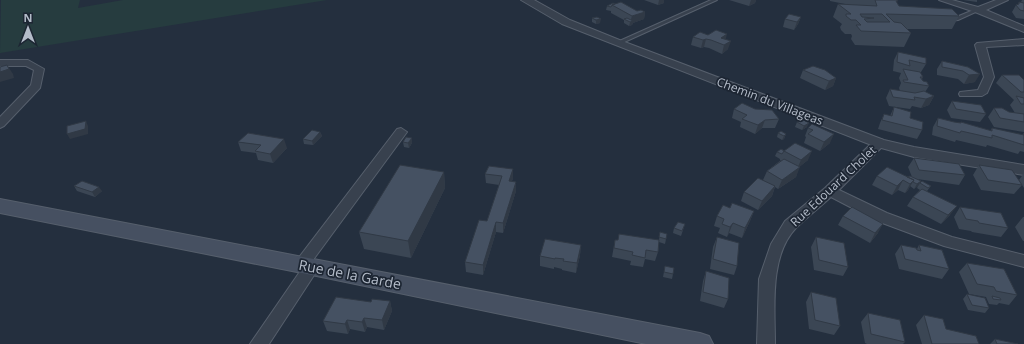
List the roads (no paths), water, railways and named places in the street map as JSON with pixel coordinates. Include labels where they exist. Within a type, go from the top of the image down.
[{"type":"main road","name":"Rue de la Garde","points":[[0,206],[307,265],[700,344]]},
{"type":"street","name":"Chemin du Villageas","points":[[526,0],[566,22],[879,143],[914,152],[1024,170]]},
{"type":"street","points":[[943,0],[978,10],[1024,29]]},
{"type":"street","points":[[978,10],[1004,0]]},
{"type":"street","points":[[964,94],[982,93],[989,77],[980,45],[1024,42]]},
{"type":"street","points":[[0,63],[28,62],[39,69],[36,86],[0,124]]},
{"type":"street","points":[[260,344],[307,265],[401,132]]},
{"type":"street","name":"Rue Edouard Cholet","points":[[766,344],[767,279],[776,248],[790,225],[830,191],[879,143]]},
{"type":"street","points":[[830,191],[882,218],[926,234],[949,242],[1024,261]]},
{"type":"lane","points":[[618,43],[714,0]]},
{"type":"lane","points":[[947,20],[955,20],[964,14],[978,10]]}]
